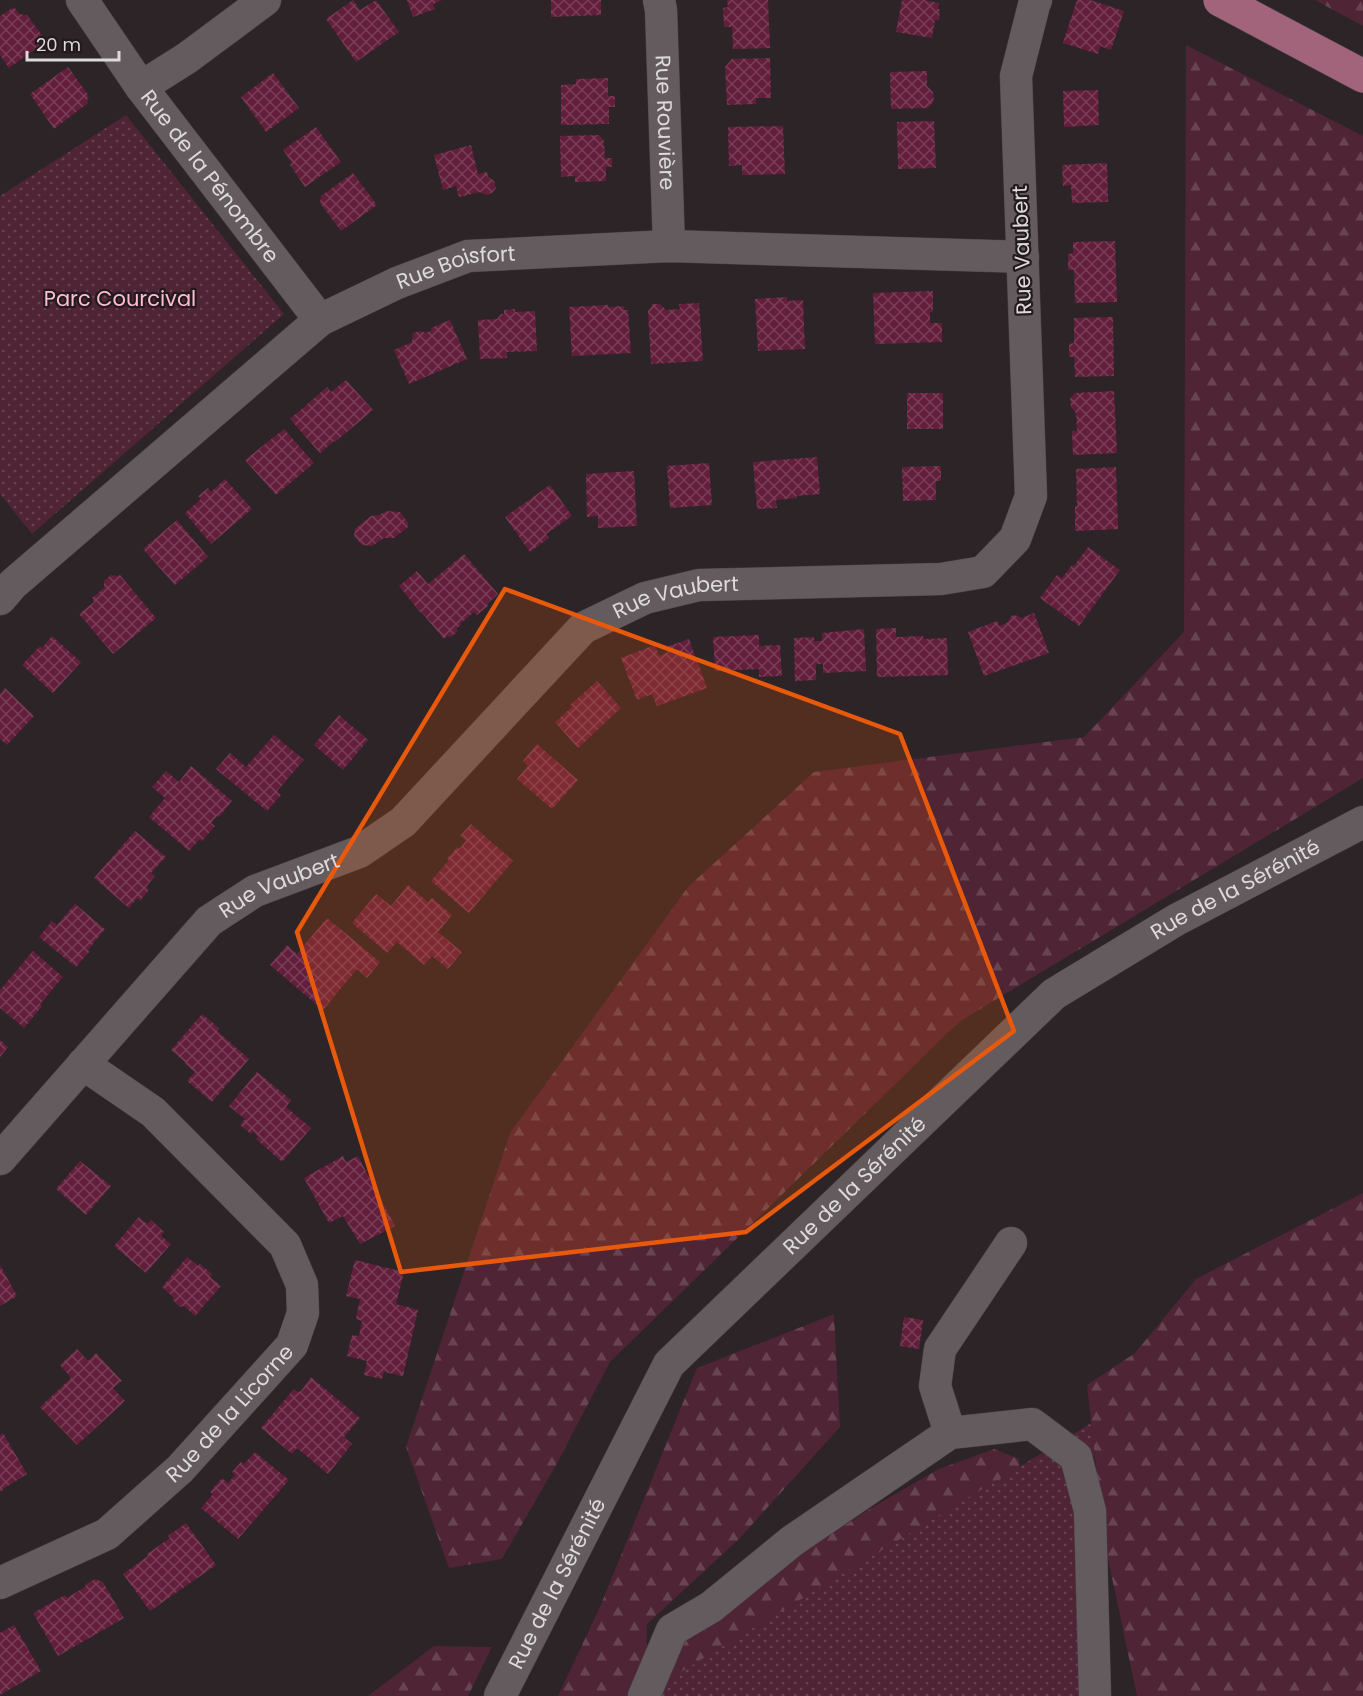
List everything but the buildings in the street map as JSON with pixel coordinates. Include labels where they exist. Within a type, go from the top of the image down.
[{"type":"main road","points":[[1220,0],[1363,76]]},
{"type":"street","name":"Rue de la Pénombre","points":[[82,0],[141,87],[321,320]]},
{"type":"street","points":[[141,87],[187,58],[265,0]]},
{"type":"street","name":"Rue Rouvière","points":[[659,0],[662,10],[669,246]]},
{"type":"street","name":"Rue Vaubert","points":[[0,1159],[209,921],[255,891],[359,852],[403,822],[583,628],[645,598],[699,585],[941,579],[983,572],[1015,539],[1031,496],[1016,76],[1036,0]]},
{"type":"street","name":"Rue Boisfort","points":[[0,598],[13,584],[321,320],[398,283],[468,256],[669,246],[1023,257]]},
{"type":"street","name":"Rue de la Sérénité","points":[[500,1696],[669,1364],[1054,994],[1176,920],[1363,822]]},
{"type":"street","name":"Rue de la Licorne","points":[[0,1583],[107,1534],[180,1468],[292,1345],[303,1313],[302,1285],[285,1245],[153,1112],[83,1064]]},
{"type":"street","points":[[950,1432],[935,1386],[940,1349],[1011,1243]]},
{"type":"street","points":[[644,1696],[672,1630],[711,1607],[792,1541],[950,1432],[1032,1424],[1076,1458],[1090,1511],[1095,1696]]},
{"type":"highlighted area","points":[[505,589],[900,734],[1014,1031],[746,1232],[401,1272],[297,932]]},
{"type":"green space","points":[[1315,0],[1363,0],[1363,26]]},
{"type":"green space","points":[[1186,45],[1363,136],[1363,778],[959,1022],[610,1362],[556,1465],[502,1559],[449,1568],[406,1447],[510,1133],[688,887],[814,772],[1084,737],[1184,632]]},
{"type":"green space","name":"Parc Courcival","points":[[126,115],[284,314],[32,534],[0,494],[0,196]]},
{"type":"green space","points":[[1363,1193],[1363,1696],[1137,1696],[1104,1540],[1087,1385],[1135,1353],[1196,1279]]},
{"type":"green space","points":[[834,1314],[840,1427],[739,1539],[647,1624],[646,1660],[628,1696],[558,1696],[600,1607],[697,1368]]},
{"type":"green space","points":[[1093,1422],[1102,1696],[641,1696]]},
{"type":"green space","points":[[994,1449],[1019,1459],[1027,1546],[651,1696],[670,1651],[750,1586],[876,1505],[939,1469]]},
{"type":"green space","points":[[434,1646],[492,1647],[468,1696],[368,1696]]}]
